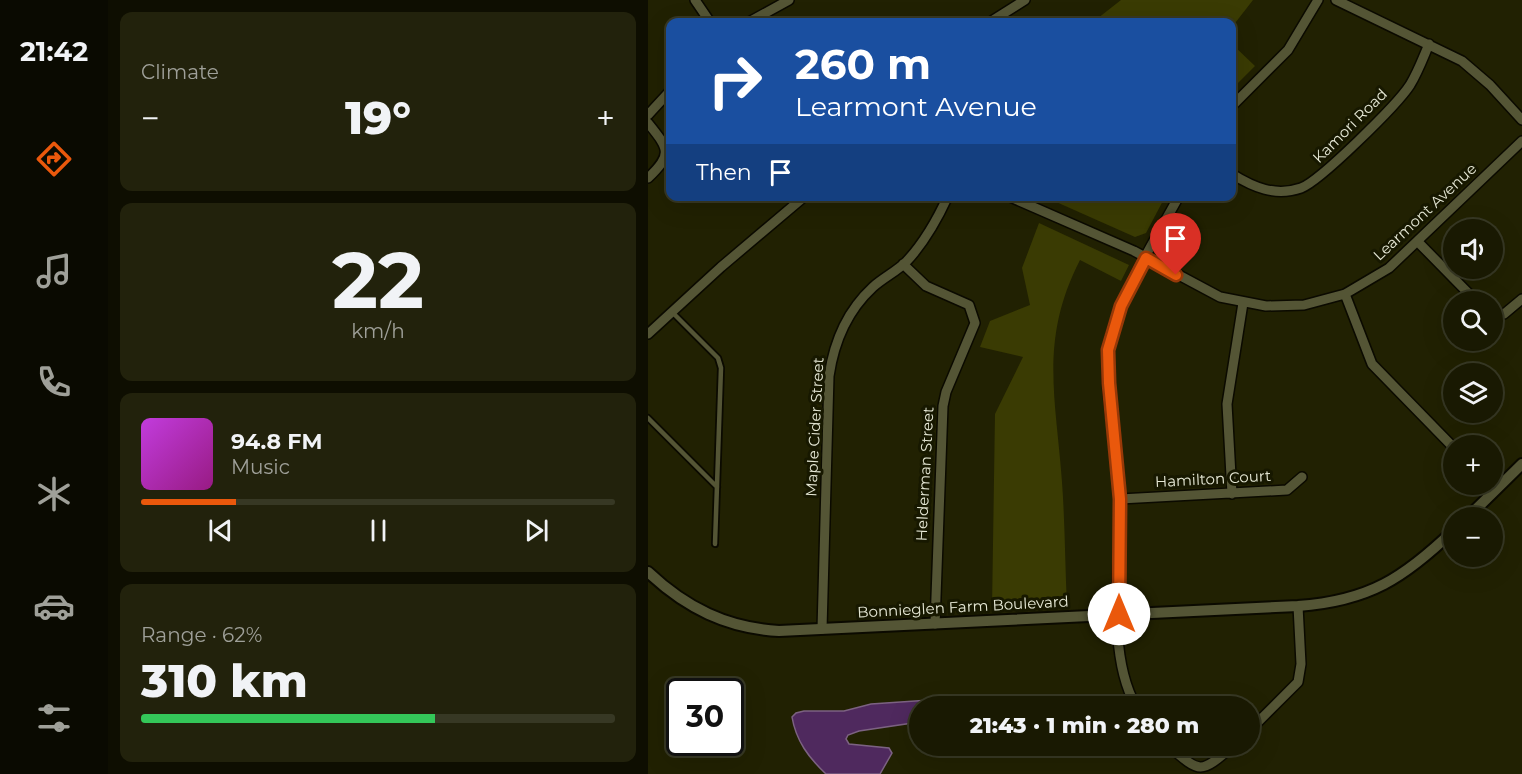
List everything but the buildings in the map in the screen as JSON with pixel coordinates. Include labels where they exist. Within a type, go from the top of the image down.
[{"type":"street","points":[[695,0],[707,18]]},
{"type":"street","points":[[756,18],[789,0]]},
{"type":"street","points":[[996,18],[1025,0]]},
{"type":"street","points":[[1236,102],[1288,50],[1318,0]]},
{"type":"street","points":[[1336,0],[1462,61],[1490,85],[1522,120]]},
{"type":"street","name":"Kamori Road","points":[[1236,176],[1256,188],[1276,192],[1301,188],[1321,176],[1401,98],[1416,75],[1429,44]]},
{"type":"street","points":[[648,115],[666,95]]},
{"type":"street","points":[[648,123],[662,140],[666,151],[664,162],[648,178]]},
{"type":"street","name":"Learmont Avenue","points":[[1020,201],[1146,258],[1208,292],[1243,303],[1290,307],[1319,302],[1345,294],[1382,274],[1522,141]]},
{"type":"street","points":[[648,334],[671,311],[799,201]]},
{"type":"street","name":"Maple Cider Street","points":[[822,629],[831,362],[838,338],[856,306],[873,287],[903,264],[920,246],[945,201]]},
{"type":"street","points":[[1132,696],[1122,672],[1119,614],[1120,499],[1108,350],[1121,306],[1176,201]]},
{"type":"street","points":[[1418,242],[1466,291]]},
{"type":"street","name":"Helderman Street","points":[[903,264],[926,286],[969,305],[975,323],[946,392],[943,406],[935,624]]},
{"type":"street","points":[[1345,294],[1372,364],[1443,437]]},
{"type":"street","points":[[1503,314],[1522,299]]},
{"type":"street","points":[[1232,494],[1227,404],[1243,303]]},
{"type":"street","points":[[1503,479],[1522,464]]},
{"type":"street","name":"Hamilton Court","points":[[1120,499],[1287,490],[1302,477]]},
{"type":"street","points":[[1476,507],[1486,495]]},
{"type":"street","name":"Bonnieglen Farm Boulevard","points":[[648,572],[680,600],[724,621],[765,630],[822,629],[1298,606],[1344,600],[1379,588],[1409,571],[1443,540]]},
{"type":"street","points":[[1260,720],[1298,682],[1301,664],[1298,606]]},
{"type":"street","points":[[1179,756],[1192,769],[1200,771],[1209,768],[1222,756]]},
{"type":"lane","points":[[671,311],[718,358],[721,368],[715,544]]},
{"type":"lane","points":[[648,418],[717,487]]},
{"type":"shaded area","points":[[1121,0],[1253,0],[1236,22],[1236,18],[1098,18]]},
{"type":"shaded area","points":[[1236,48],[1255,66],[1236,85]]},
{"type":"shaded area","points":[[1054,201],[1163,201],[1146,233],[1135,237]]},
{"type":"shaded area","points":[[1039,223],[1129,265],[1121,281],[1080,260],[1067,289],[1059,317],[1053,370],[1063,497],[1067,606],[992,609],[995,414],[1023,357],[980,347],[990,321],[1030,305],[1022,268]]},
{"type":"shaded area","points":[[909,701],[909,724],[859,731],[848,735],[846,739],[849,744],[889,748],[892,753],[880,774],[826,774],[804,748],[792,717],[804,711],[844,711],[871,704]]},
{"type":"route","points":[[1119,614],[1120,499],[1109,383],[1110,338],[1121,306],[1146,258],[1176,275]]}]
